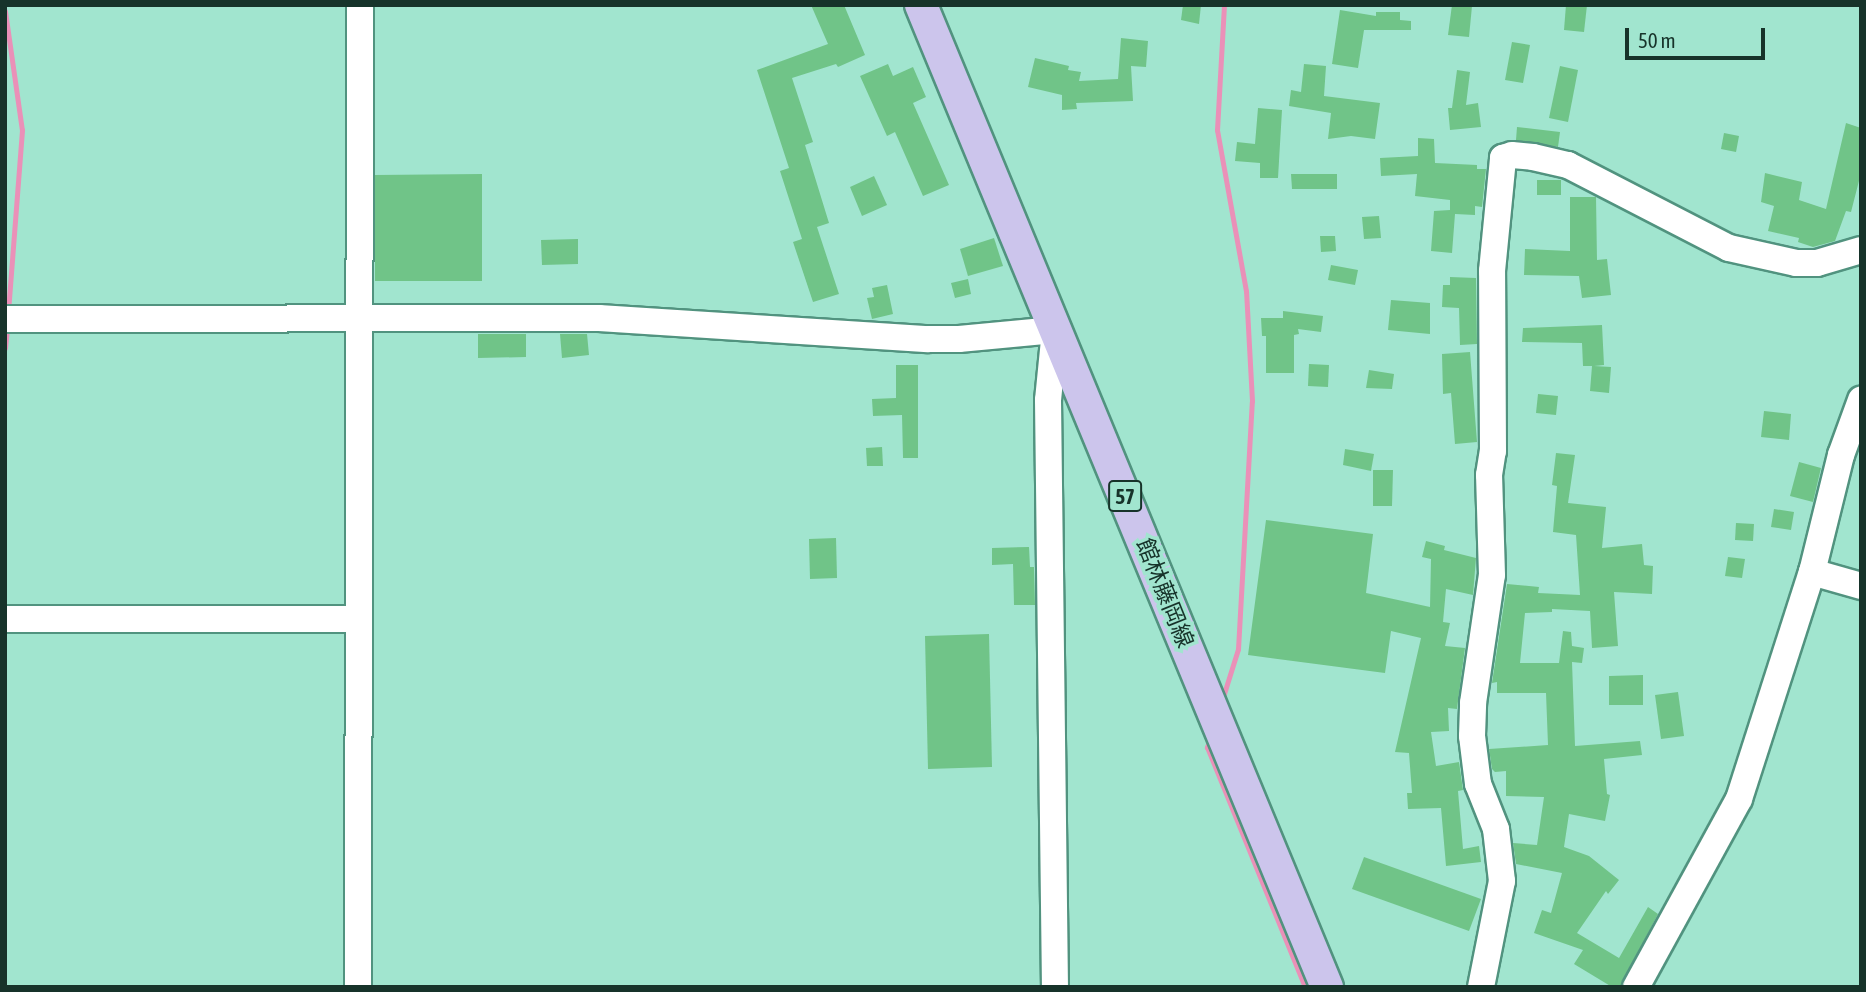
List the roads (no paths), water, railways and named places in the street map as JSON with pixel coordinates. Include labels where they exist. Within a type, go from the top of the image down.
[{"type":"main road","name":"館林藤岡線","points":[[921,5],[1327,987]]},
{"type":"street","points":[[358,987],[360,5]]},
{"type":"street","points":[[1481,987],[1502,881],[1496,829],[1478,784],[1472,736],[1473,703],[1492,575],[1492,271],[1503,158],[1512,155],[1533,157],[1568,165],[1729,248],[1796,263],[1817,263],[1861,250]]},
{"type":"street","points":[[5,319],[599,318],[928,339],[959,339],[1055,330],[1048,401],[1055,987]]},
{"type":"street","points":[[1636,987],[1736,806],[1812,572],[1840,454],[1861,400]]},
{"type":"street","points":[[1812,572],[1861,586]]},
{"type":"street","points":[[5,619],[358,619]]},
{"type":"waterway","points":[[1222,700],[1238,649],[1252,401],[1246,291],[1217,130],[1224,5]]},
{"type":"waterway","points":[[5,11],[22,130],[8,311]]},
{"type":"waterway","points":[[5,348],[7,328]]},
{"type":"waterway","points":[[1211,736],[1207,747],[1305,987]]}]
